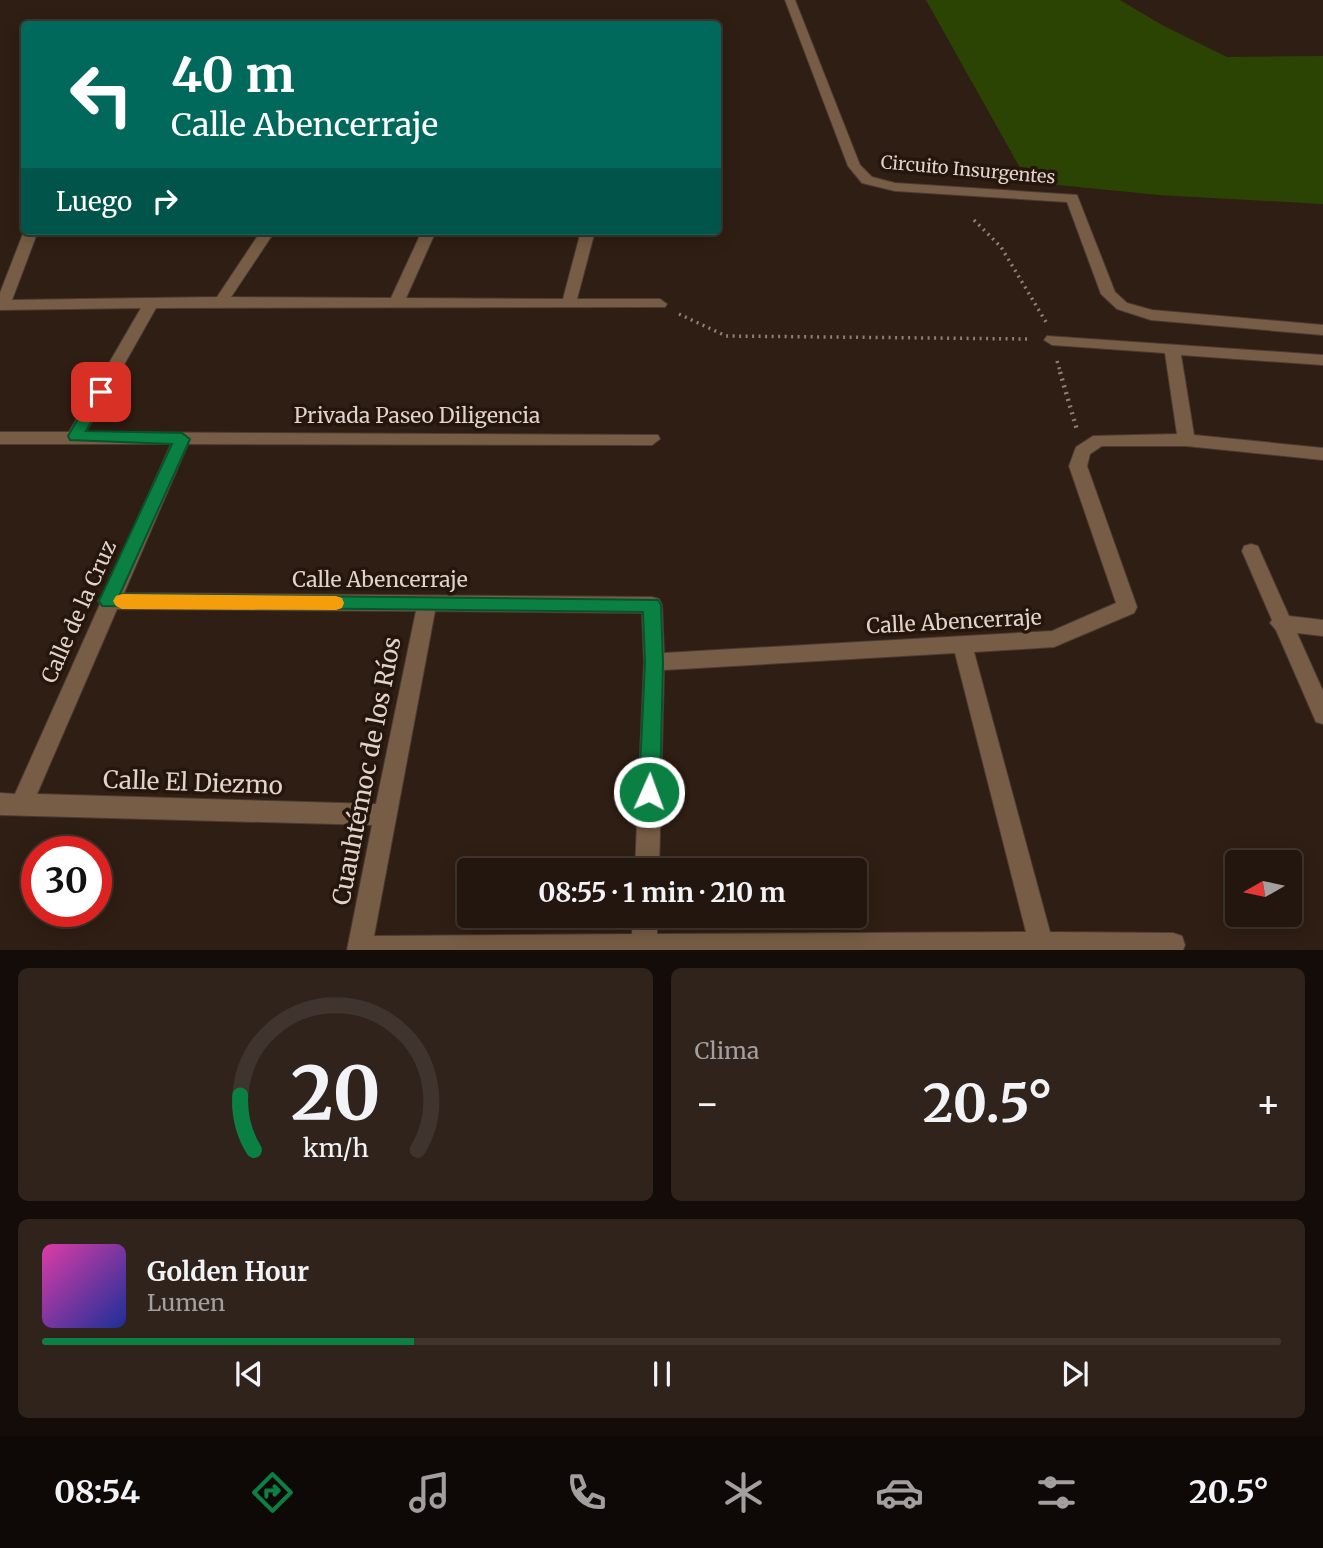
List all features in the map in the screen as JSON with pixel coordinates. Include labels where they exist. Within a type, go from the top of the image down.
[{"type":"street","name":"Circuito Insurgentes","points":[[790,0],[854,166],[867,180],[895,187],[1072,198],[1108,294],[1122,306],[1151,315],[1323,330]]},
{"type":"street","points":[[29,235],[2,305],[152,302],[660,304]]},
{"type":"street","points":[[221,302],[265,235]]},
{"type":"street","points":[[397,302],[427,235]]},
{"type":"street","points":[[569,303],[587,235]]},
{"type":"street","points":[[75,436],[152,302]]},
{"type":"street","points":[[1052,340],[1323,360]]},
{"type":"street","points":[[1172,349],[1186,440],[1323,454]]},
{"type":"street","name":"Privada Paseo Diligencia","points":[[0,438],[75,436],[182,439],[652,439]]},
{"type":"street","name":"Calle de la Cruz","points":[[10,804],[108,601],[182,439]]},
{"type":"street","name":"Calle Abencerraje","points":[[108,601],[652,605],[654,662],[1054,639],[1127,607],[1110,549],[1078,466],[1083,451],[1099,440],[1186,440]]},
{"type":"street","points":[[1251,551],[1280,623],[1323,715]]},
{"type":"street","name":"Cuauhtémoc de los Ríos","points":[[359,949],[427,603]]},
{"type":"street","points":[[1280,623],[1323,628]]},
{"type":"street","points":[[961,643],[1041,943]]},
{"type":"street","points":[[646,858],[654,662]]},
{"type":"street","name":"Calle El Diezmo","points":[[10,804],[385,815]]},
{"type":"street","points":[[644,949],[645,928]]},
{"type":"street","points":[[359,949],[644,949],[1041,943],[1173,945]]},
{"type":"path","points":[[660,304],[726,336],[1052,340]]},
{"type":"green space","points":[[926,0],[1120,0],[1162,25],[1227,57],[1323,56],[1323,204],[1159,195],[1028,182]]},
{"type":"slow traffic","points":[[122,601],[336,603]]},
{"type":"route","points":[[101,392],[75,436],[182,439],[108,601],[652,605],[654,662],[649,792]]}]
